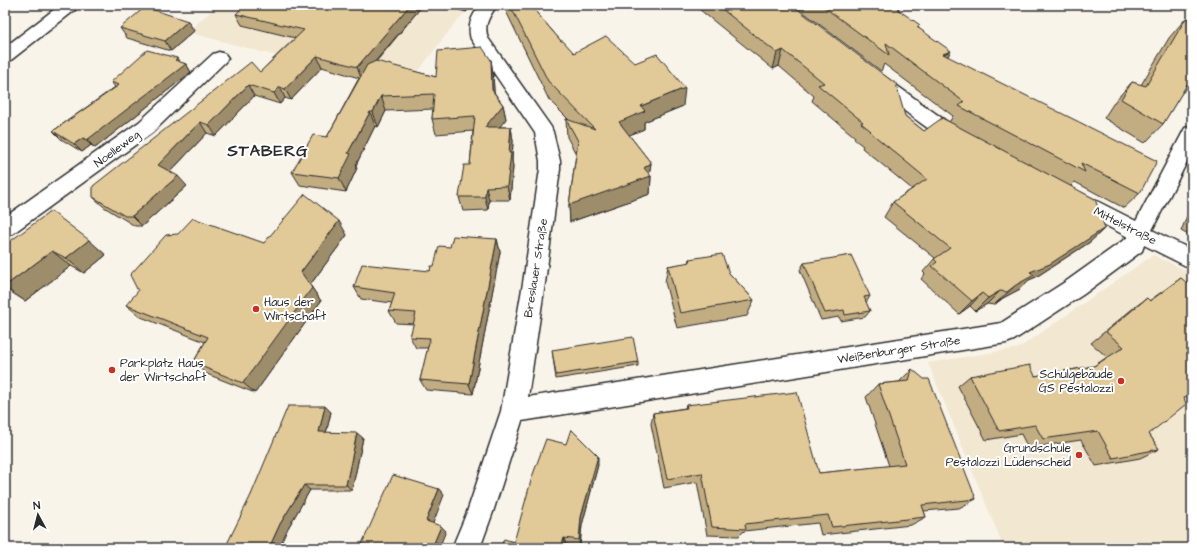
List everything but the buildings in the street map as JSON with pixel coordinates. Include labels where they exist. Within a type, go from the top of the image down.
[{"type":"street","name":"Breslauer Straße","points":[[466,548],[480,512],[513,410],[546,202],[550,161],[544,132],[480,39],[477,29],[478,23],[489,5]]},
{"type":"street","points":[[5,56],[69,6]]},
{"type":"street","name":"Noelleweg","points":[[5,228],[120,147],[146,126],[219,58]]},
{"type":"street","points":[[863,69],[939,126],[979,148]]},
{"type":"street","name":"Weißenburger Straße","points":[[513,410],[843,360],[1006,333],[1076,287],[1134,245],[1192,133]]},
{"type":"street","name":"Mittelstraße","points":[[1059,191],[1192,260]]},
{"type":"shaded area","points":[[218,5],[473,5],[455,23],[404,90],[187,32]]},
{"type":"shaded area","name":"Grundschule Pestalozzi Lüdenscheid","points":[[1153,255],[1192,273],[1192,548],[1004,548],[928,363],[1019,348]]},
{"type":"place","name":"Haus der Wirtschaft","points":[[256,309]]},
{"type":"place","name":"Parkplatz Haus der Wirtschaft","points":[[112,370]]},
{"type":"place","name":"Schulgebäude GS Pestalozzi","points":[[1121,381]]},
{"type":"place","name":"Grundschule Pestalozzi Lüdenscheid","points":[[1079,455]]},
{"type":"district","name":"STABERG","points":[[268,151]]}]
